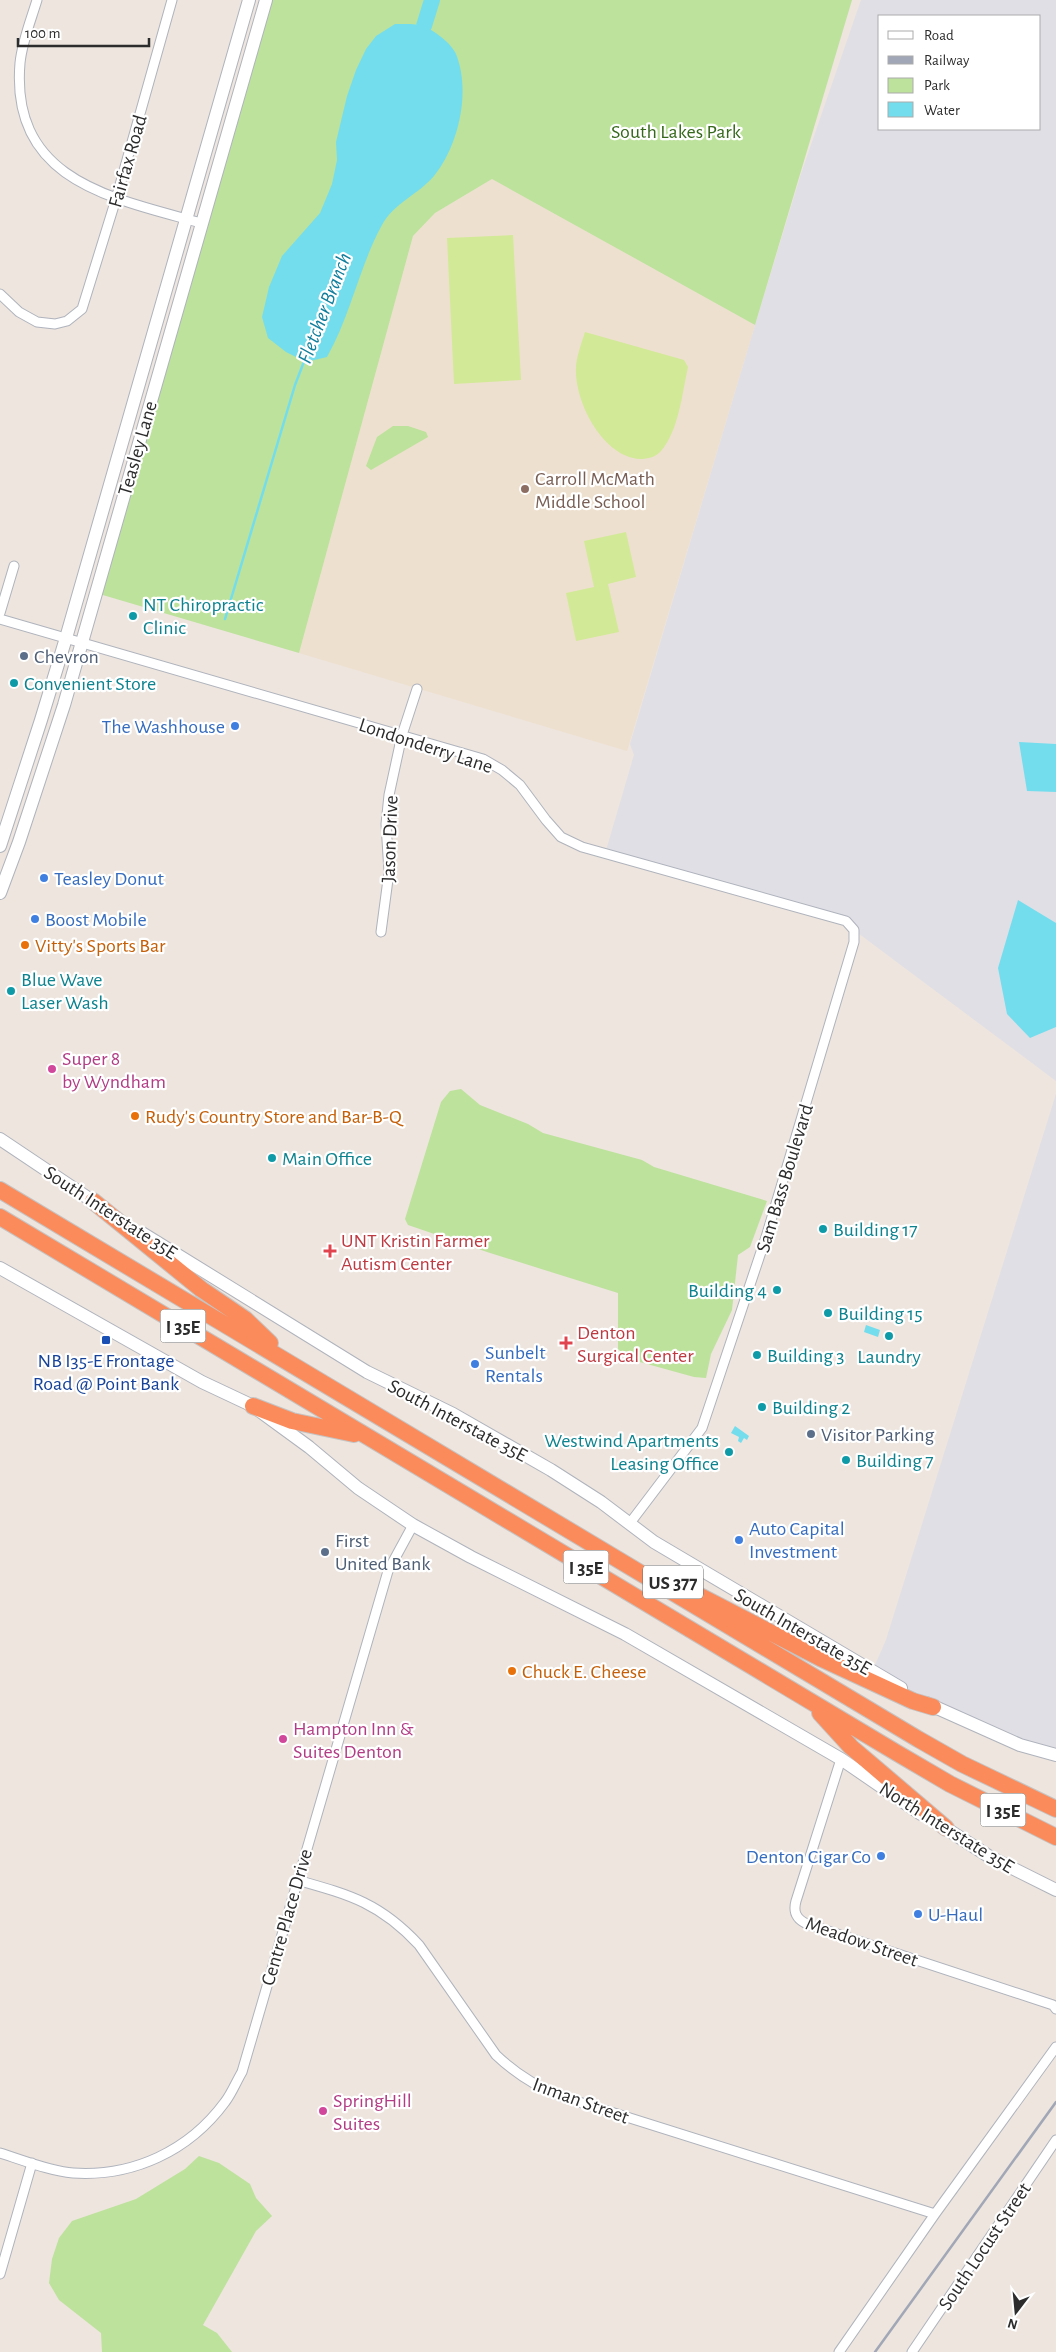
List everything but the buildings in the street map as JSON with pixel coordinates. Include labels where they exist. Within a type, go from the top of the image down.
[{"type":"highway","name":"I 35E","points":[[0,1190],[290,1362],[600,1551],[962,1764],[1056,1809]]},
{"type":"highway","points":[[93,1201],[202,1289],[245,1319],[290,1362]]},
{"type":"highway","name":"I 35E","points":[[0,1217],[950,1784],[1056,1837]]},
{"type":"highway","points":[[253,1406],[292,1421],[366,1436]]},
{"type":"highway","name":"US 377","points":[[600,1551],[664,1578],[884,1688],[938,1710]]},
{"type":"highway","points":[[806,1699],[851,1747],[946,1828]]},
{"type":"main road","name":"Teasley Lane","points":[[2,842],[66,638],[248,0]]},
{"type":"main road","name":"Teasley Lane","points":[[0,893],[19,842],[82,642],[266,0]]},
{"type":"main road","points":[[2,842],[19,842]]},
{"type":"main road","name":"South Interstate 35E","points":[[0,1139],[200,1270],[344,1358],[392,1385],[453,1414],[551,1470],[630,1523],[654,1542],[938,1710]]},
{"type":"main road","points":[[0,1268],[202,1382],[253,1406],[310,1447],[358,1488],[413,1524],[471,1557],[625,1634],[841,1759]]},
{"type":"main road","points":[[938,1710],[1020,1745],[1056,1755]]},
{"type":"main road","name":"North Interstate 35E","points":[[841,1759],[905,1804],[990,1857],[1056,1890]]},
{"type":"street","points":[[37,0],[20,60],[19,92],[28,126],[48,160],[76,181],[116,199],[202,223]]},
{"type":"street","name":"Fairfax Road","points":[[0,294],[19,312],[37,322],[55,324],[67,321],[82,309],[116,199],[172,0]]},
{"type":"street","points":[[0,613],[14,566]]},
{"type":"street","name":"Londonderry Lane","points":[[0,619],[483,759],[502,770],[520,785],[546,820],[562,837],[582,847],[838,919],[846,922],[851,927]]},
{"type":"street","name":"Jason Drive","points":[[381,932],[389,872],[386,824],[389,802],[402,735],[417,689]]},
{"type":"street","name":"Sam Bass Boulevard","points":[[630,1523],[702,1428],[766,1237],[813,1083],[854,942],[854,930],[851,927]]},
{"type":"street","name":"Centre Place Drive","points":[[0,2153],[72,2173],[113,2172],[143,2166],[175,2148],[212,2118],[226,2100],[242,2072],[388,1571],[413,1524]]},
{"type":"street","name":"Meadow Street","points":[[841,1759],[796,1901],[794,1909],[797,1918],[807,1924],[1053,2005],[1056,2009]]},
{"type":"street","name":"Inman Street","points":[[297,1880],[342,1893],[387,1914],[418,1945],[496,2054],[512,2070],[531,2083],[560,2096],[935,2214]]},
{"type":"street","points":[[839,2352],[935,2214],[1056,2047]]},
{"type":"street","name":"South Locust Street","points":[[912,2352],[1056,2140]]},
{"type":"street","points":[[0,2274],[32,2163]]},
{"type":"shaded area","points":[[861,0],[1056,0],[1056,1081],[854,930],[846,921],[605,854],[634,755],[630,744],[801,174]]},
{"type":"shaded area","name":"Carroll McMath Middle School","points":[[492,179],[755,325],[627,751],[299,653],[413,236],[435,213]]},
{"type":"shaded area","points":[[1056,1094],[1056,1756],[872,1672],[886,1640]]},
{"type":"green space","name":"South Lakes Park","points":[[265,0],[852,0],[755,325],[492,179],[435,213],[413,236],[299,653],[96,593]]},
{"type":"green space","points":[[513,235],[521,380],[454,384],[447,238]]},
{"type":"green space","points":[[585,332],[684,360],[688,367],[676,422],[667,442],[657,455],[643,459],[627,456],[604,440],[595,428],[581,400],[576,373],[577,358]]},
{"type":"green space","points":[[393,426],[408,426],[426,432],[428,437],[371,470],[366,466],[377,437]]},
{"type":"green space","points":[[626,532],[636,577],[608,584],[619,632],[576,641],[566,593],[594,587],[584,541]]},
{"type":"green space","points":[[461,1089],[480,1105],[528,1124],[543,1133],[642,1160],[654,1167],[767,1201],[750,1247],[738,1255],[732,1310],[711,1354],[706,1378],[694,1377],[629,1359],[618,1349],[618,1293],[408,1225],[405,1219],[441,1102],[450,1091]]},
{"type":"green space","points":[[199,2156],[219,2163],[250,2184],[256,2198],[272,2216],[256,2231],[203,2325],[217,2333],[232,2352],[102,2352],[101,2333],[59,2300],[49,2283],[52,2259],[59,2238],[72,2221],[136,2199],[185,2169]]},
{"type":"water","points":[[395,24],[414,24],[425,27],[443,38],[454,50],[462,84],[462,101],[456,134],[443,163],[434,176],[393,211],[382,225],[367,257],[342,325],[327,357],[306,362],[286,352],[268,338],[262,317],[269,287],[282,256],[320,213],[332,184],[337,160],[336,142],[347,96],[366,49],[376,36]]},
{"type":"water","points":[[1019,742],[1056,744],[1056,792],[1027,791]]},
{"type":"water","points":[[1018,900],[1056,923],[1056,1027],[1030,1038],[1007,1014],[998,968]]},
{"type":"water","points":[[866,1325],[880,1330],[878,1337],[864,1332]]},
{"type":"water","points":[[735,1426],[749,1436],[747,1440],[744,1438],[741,1443],[738,1441],[739,1437],[731,1433]]},
{"type":"waterway","name":"Fletcher Branch","points":[[424,26],[432,0]]},
{"type":"waterway","name":"Fletcher Branch","points":[[225,619],[295,385],[305,359]]},
{"type":"railway","points":[[875,2352],[1056,2102]]},
{"type":"place","name":"Carroll McMath Middle School","points":[[525,489]]},
{"type":"place","name":"NT Chiropractic Clinic","points":[[133,616]]},
{"type":"place","name":"Chevron","points":[[24,656]]},
{"type":"place","name":"Convenient Store","points":[[14,683]]},
{"type":"place","name":"The Washhouse","points":[[235,726]]},
{"type":"place","name":"Teasley Donut","points":[[44,878]]},
{"type":"place","name":"Boost Mobile","points":[[35,919]]},
{"type":"place","name":"Vitty's Sports Bar","points":[[25,945]]},
{"type":"place","name":"Blue Wave Laser Wash","points":[[11,991]]},
{"type":"place","name":"Super 8 by Wyndham","points":[[52,1069]]},
{"type":"place","name":"Rudy's Country Store and Bar-B-Q","points":[[135,1116]]},
{"type":"place","name":"Main Office","points":[[272,1158]]},
{"type":"place","name":"Building 17","points":[[823,1229]]},
{"type":"place","name":"UNT Kristin Farmer Autism Center","points":[[330,1251]]},
{"type":"place","name":"Building 4","points":[[777,1290]]},
{"type":"place","name":"Building 15","points":[[828,1313]]},
{"type":"place","name":"Laundry","points":[[889,1336]]},
{"type":"place","name":"NB I35-E Frontage Road @ Point Bank","points":[[106,1340]]},
{"type":"place","name":"Denton Surgical Center","points":[[566,1343]]},
{"type":"place","name":"Building 3","points":[[757,1355]]},
{"type":"place","name":"Sunbelt Rentals","points":[[475,1364]]},
{"type":"place","name":"Building 2","points":[[762,1407]]},
{"type":"place","name":"Visitor Parking","points":[[811,1434]]},
{"type":"place","name":"Westwind Apartments Leasing Office","points":[[729,1452]]},
{"type":"place","name":"Building 7","points":[[846,1460]]},
{"type":"place","name":"Auto Capital Investment","points":[[739,1540]]},
{"type":"place","name":"First United Bank","points":[[325,1552]]},
{"type":"place","name":"Chuck E. Cheese","points":[[512,1671]]},
{"type":"place","name":"Hampton Inn & Suites Denton","points":[[283,1739]]},
{"type":"place","name":"Denton Cigar Co","points":[[881,1856]]},
{"type":"place","name":"U-Haul","points":[[918,1914]]},
{"type":"place","name":"SpringHill Suites","points":[[323,2111]]}]
